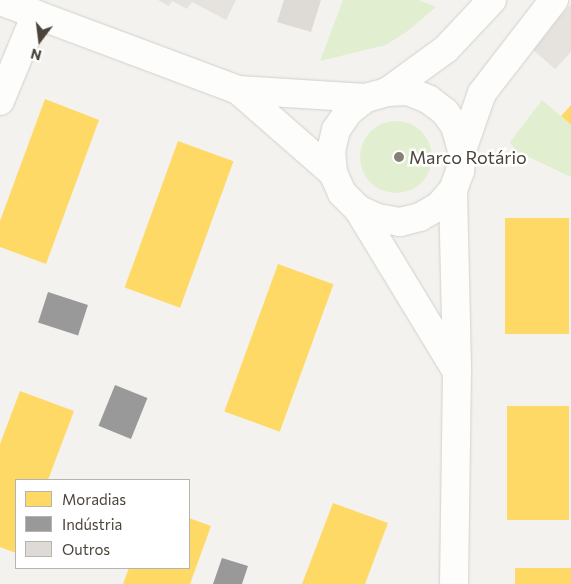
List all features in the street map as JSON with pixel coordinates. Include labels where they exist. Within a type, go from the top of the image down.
[{"type":"street","points":[[456,371],[358,209],[342,193],[333,173],[331,151],[336,130],[348,112],[446,49],[492,0]]},
{"type":"street","points":[[358,209],[377,218],[400,222],[420,217],[438,206],[452,190],[460,171],[462,150],[482,93],[554,0]]},
{"type":"street","points":[[0,1],[238,90],[376,95],[408,91],[428,99],[444,112],[455,126],[462,150]]},
{"type":"street","points":[[0,101],[36,14]]},
{"type":"street","points":[[238,90],[333,173]]},
{"type":"street","points":[[452,190],[456,371],[454,584]]},
{"type":"green space","points":[[343,0],[419,0],[436,7],[409,30],[386,45],[320,61]]},
{"type":"green space","points":[[542,100],[571,125],[571,177],[516,151],[510,142]]},
{"type":"green space","points":[[389,121],[403,121],[422,131],[432,150],[432,164],[422,183],[403,193],[389,193],[370,183],[360,164],[360,150],[370,131]]},
{"type":"shaded area","points":[[158,0],[236,0],[226,20],[192,2],[187,9],[172,1],[169,6]]},
{"type":"shaded area","points":[[571,4],[571,52],[555,69],[531,48]]},
{"type":"building: Moradias","points":[[45,99],[99,120],[46,264],[0,247],[0,221]]},
{"type":"building: Moradias","points":[[571,105],[571,125],[561,116]]},
{"type":"building: Moradias","points":[[178,141],[233,161],[180,308],[125,288]]},
{"type":"building: Moradias","points":[[505,218],[569,218],[569,334],[505,334]]},
{"type":"building: Moradias","points":[[278,264],[333,284],[280,432],[224,412]]},
{"type":"building: Moradias","points":[[20,391],[74,411],[48,479],[15,479],[15,553],[0,547],[0,444]]},
{"type":"building: Moradias","points":[[507,406],[569,406],[569,520],[507,520]]},
{"type":"building: Moradias","points":[[333,503],[388,523],[365,584],[302,584]]},
{"type":"building: Moradias","points":[[190,518],[211,526],[190,584],[123,584],[129,569],[190,569]]},
{"type":"building: Moradias","points":[[515,568],[571,568],[571,584],[515,584]]},
{"type":"building: Indústria","points":[[48,292],[88,305],[78,335],[38,322]]},
{"type":"building: Indústria","points":[[115,385],[147,398],[131,439],[99,426]]},
{"type":"building: Indústria","points":[[222,558],[248,566],[242,584],[213,584]]},
{"type":"building: Outros","points":[[284,0],[321,0],[311,32],[277,22]]},
{"type":"place","name":"Marco Rotário","points":[[399,157]]}]
